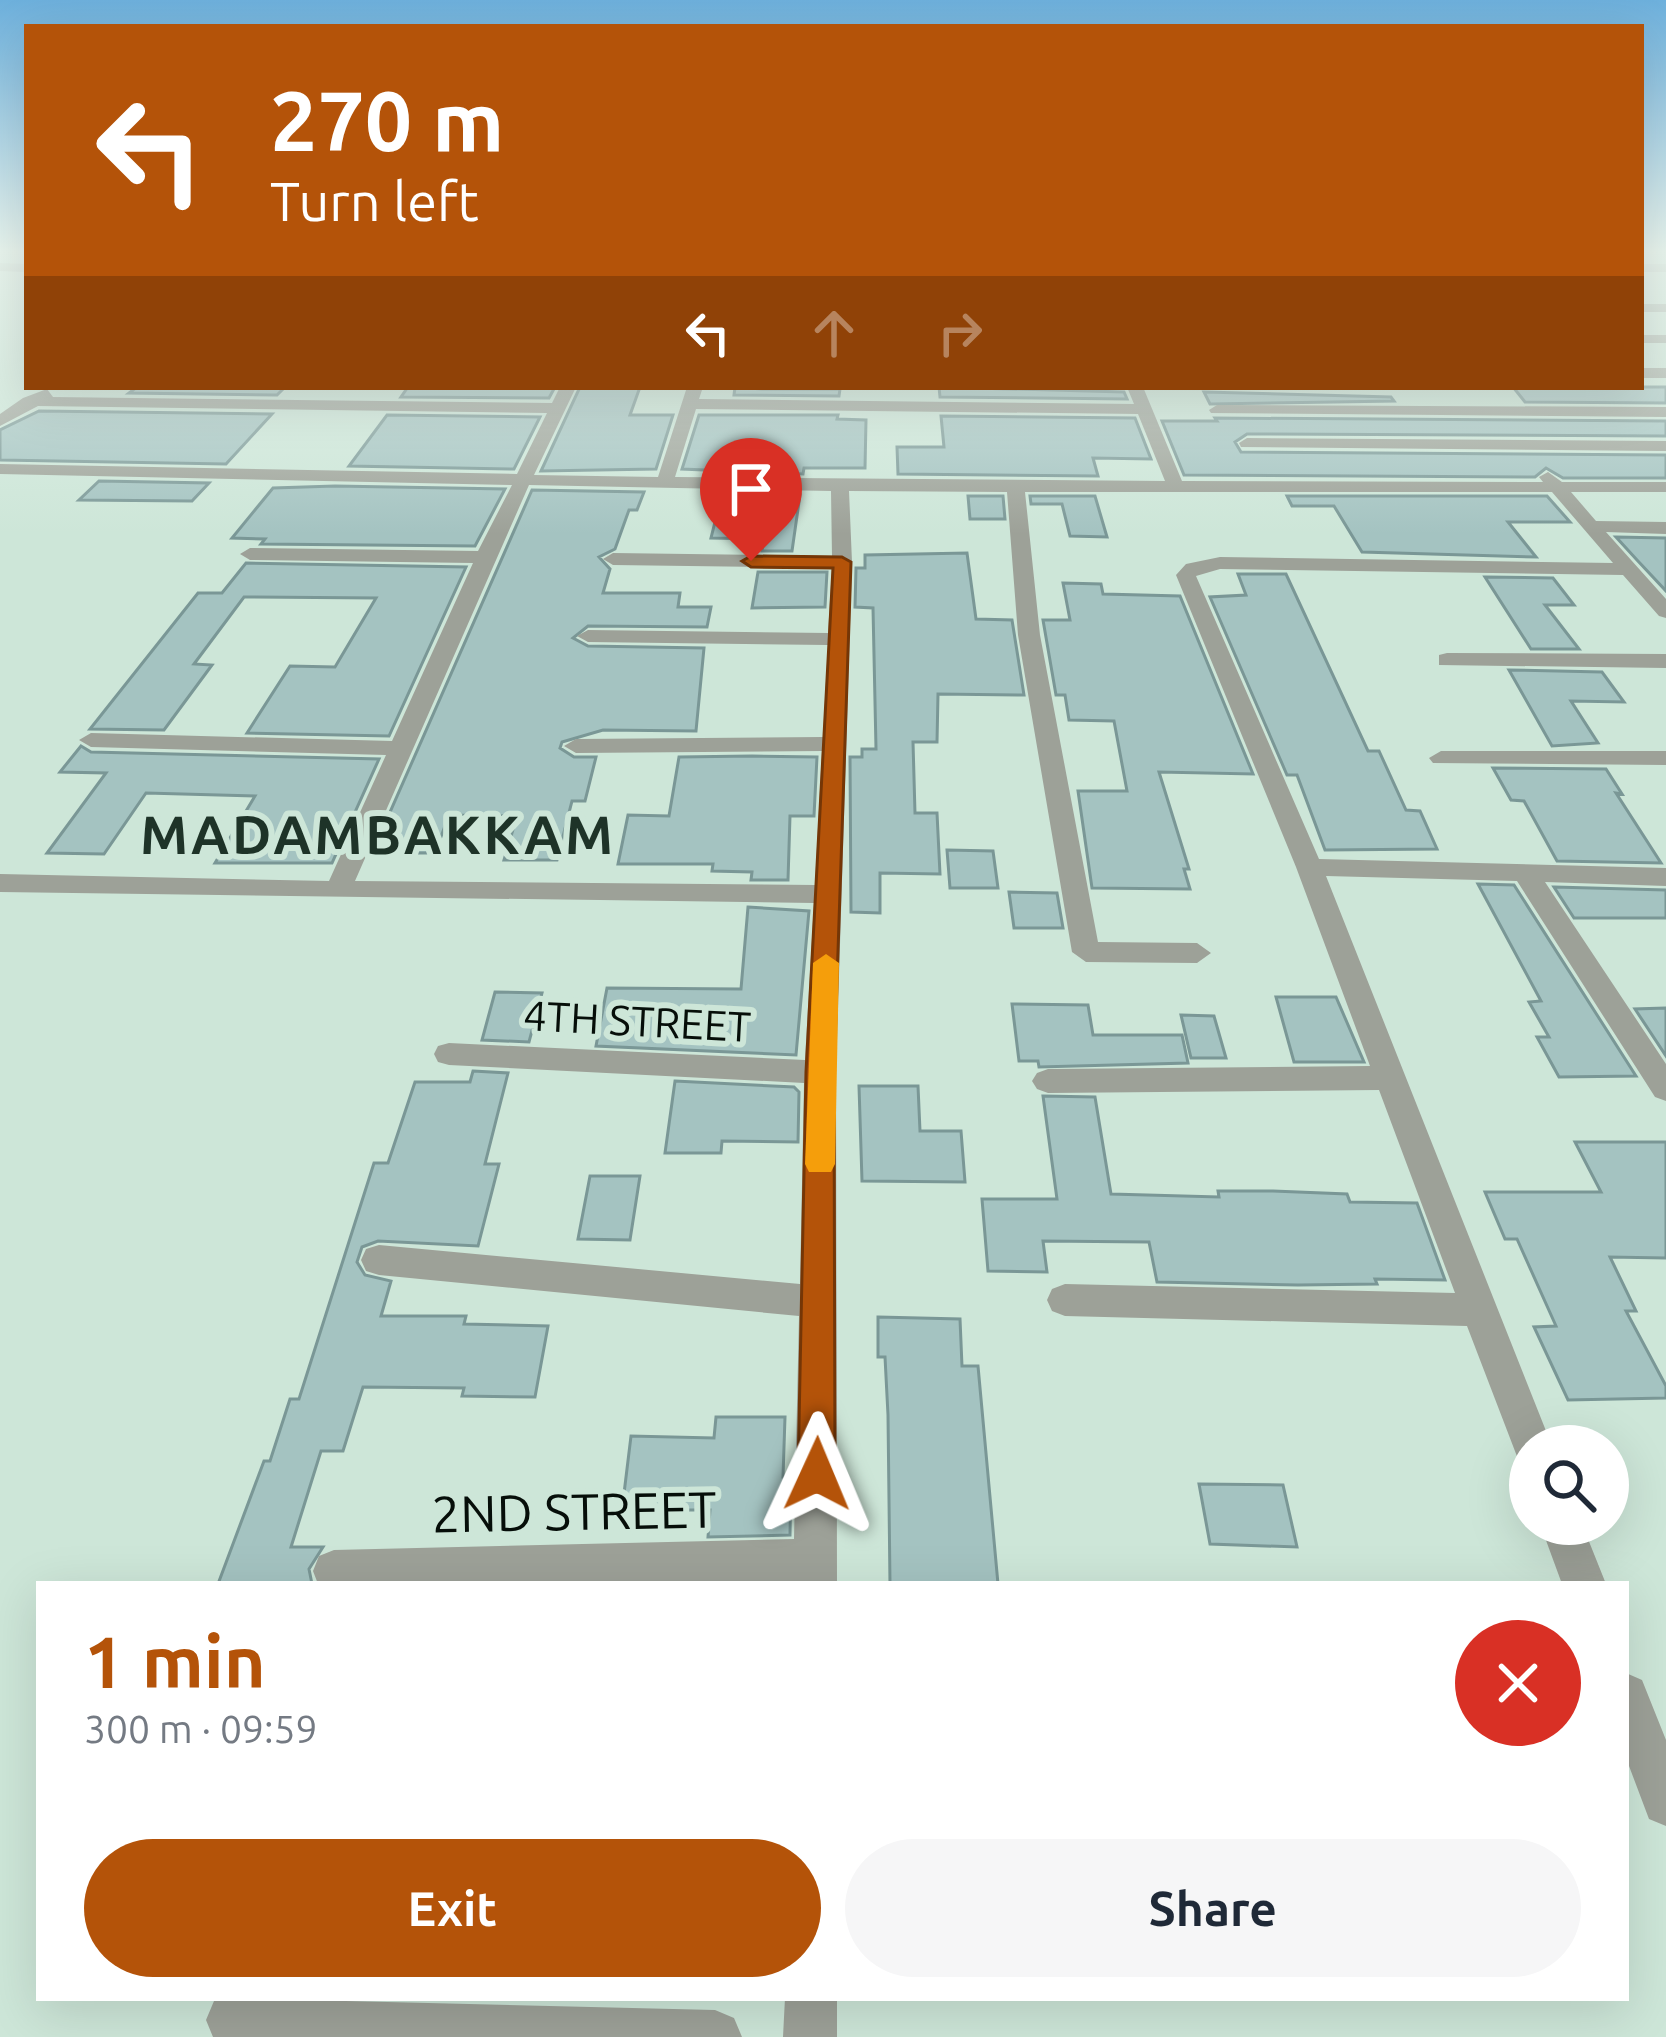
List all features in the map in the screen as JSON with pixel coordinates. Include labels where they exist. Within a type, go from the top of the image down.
[{"type":"street","points":[[0,421],[56,390]]},
{"type":"street","points":[[338,890],[485,557],[567,390]]},
{"type":"street","points":[[1136,390],[1176,488]]},
{"type":"street","points":[[1472,390],[1662,604]]},
{"type":"street","points":[[665,482],[693,395],[1144,409]]},
{"type":"street","points":[[29,401],[560,408]]},
{"type":"street","points":[[1217,410],[1666,412]]},
{"type":"street","points":[[1246,443],[1666,446]]},
{"type":"street","points":[[0,469],[840,486],[1666,487]]},
{"type":"street","points":[[816,1572],[820,1072],[842,562],[840,486]]},
{"type":"street","points":[[1016,487],[1029,634],[1086,952],[1197,952]]},
{"type":"street","points":[[1592,526],[1666,528]]},
{"type":"street","points":[[250,554],[485,557]]},
{"type":"street","points":[[613,559],[842,562]]},
{"type":"street","points":[[1524,1425],[1310,867],[1186,575],[1193,568],[1220,563],[1628,569]]},
{"type":"street","points":[[588,636],[838,639]]},
{"type":"street","points":[[1447,660],[1666,661]]},
{"type":"street","points":[[92,740],[401,748]]},
{"type":"street","points":[[576,746],[835,744]]},
{"type":"street","points":[[1441,758],[1666,758]]},
{"type":"street","points":[[1310,867],[1666,877]]},
{"type":"street","points":[[1525,873],[1666,1089]]},
{"type":"street","points":[[0,883],[830,894]]},
{"type":"street","name":"4TH STREET","points":[[449,1054],[820,1072]]},
{"type":"street","points":[[1048,1081],[1388,1078]]},
{"type":"street","points":[[380,1260],[820,1302]]},
{"type":"street","points":[[1065,1300],[1480,1310]]},
{"type":"street","points":[[1569,1545],[1583,1581]]},
{"type":"street","name":"2ND STREET","points":[[334,1571],[816,1572]]},
{"type":"street","points":[[1629,1704],[1666,1802]]},
{"type":"street","points":[[810,2037],[811,2001]]},
{"type":"street","points":[[232,2020],[715,2037]]},
{"type":"building","points":[[1666,387],[1666,403],[1525,402],[1515,390]]},
{"type":"building","points":[[133,390],[282,390],[277,395],[129,393]]},
{"type":"building","points":[[406,390],[553,390],[549,398],[401,397]]},
{"type":"building","points":[[579,390],[639,390],[630,415],[673,415],[656,469],[541,471]]},
{"type":"building","points":[[735,390],[840,390],[839,396],[734,395]]},
{"type":"building","points":[[939,390],[1050,390],[1124,392],[1127,399],[940,397]]},
{"type":"building","points":[[1204,392],[1391,397],[1394,401],[1210,404]]},
{"type":"building","points":[[39,411],[272,414],[226,464],[0,460],[0,430]]},
{"type":"building","points":[[387,415],[540,417],[514,469],[349,466]]},
{"type":"building","points":[[699,415],[838,415],[837,419],[866,420],[865,468],[804,468],[803,474],[682,469]]},
{"type":"building","points":[[941,416],[1135,418],[1151,459],[1093,458],[1098,476],[898,474],[897,447],[944,447]]},
{"type":"building","points":[[1215,418],[1666,421],[1666,436],[1247,434],[1235,442],[1241,452],[1666,455],[1666,478],[1563,478],[1546,468],[1535,477],[1184,475],[1162,421],[1217,421]]},
{"type":"building","points":[[99,481],[209,483],[192,501],[79,500]]},
{"type":"building","points":[[273,488],[505,489],[475,546],[261,544],[265,539],[232,538]]},
{"type":"building","points":[[532,490],[644,492],[637,510],[629,510],[615,549],[599,557],[610,569],[603,593],[680,593],[678,607],[711,607],[707,627],[588,626],[573,638],[588,646],[704,648],[696,731],[603,730],[562,742],[560,748],[574,757],[596,757],[585,801],[572,801],[557,860],[504,860],[517,816],[449,815],[435,853],[372,853]]},
{"type":"building","points":[[717,493],[800,495],[792,551],[762,551],[764,539],[711,538],[721,498],[716,498]]},
{"type":"building","points":[[968,496],[1003,496],[1005,519],[970,519]]},
{"type":"building","points":[[1030,496],[1095,496],[1107,537],[1070,536],[1062,504],[1031,504]]},
{"type":"building","points":[[1287,496],[1547,496],[1570,522],[1508,522],[1536,557],[1362,552],[1334,506],[1292,506]]},
{"type":"building","points":[[1616,537],[1666,538],[1666,591],[1637,560]]},
{"type":"building","points":[[967,553],[976,619],[1012,620],[1024,695],[938,694],[937,742],[913,742],[915,813],[937,813],[940,874],[880,873],[880,913],[851,912],[850,757],[862,757],[862,749],[876,749],[873,608],[855,607],[856,568],[865,568],[865,555]]},
{"type":"building","points":[[246,563],[466,567],[389,736],[247,733],[290,666],[335,667],[376,598],[244,597],[194,664],[212,665],[164,730],[90,729],[198,593],[222,593]]},
{"type":"building","points":[[758,572],[827,572],[825,607],[752,608]]},
{"type":"building","points":[[1238,574],[1286,574],[1368,751],[1379,751],[1406,810],[1420,811],[1437,849],[1325,850],[1297,775],[1287,775],[1210,597],[1246,595]]},
{"type":"building","points":[[1485,577],[1553,578],[1574,605],[1545,605],[1579,649],[1531,649]]},
{"type":"building","points":[[1063,583],[1101,584],[1103,594],[1180,596],[1253,774],[1159,772],[1189,869],[1184,869],[1190,889],[1092,888],[1078,791],[1127,791],[1114,721],[1069,720],[1065,695],[1056,695],[1043,620],[1070,620]]},
{"type":"building","points":[[1509,670],[1602,672],[1624,702],[1571,701],[1598,743],[1552,746]]},
{"type":"building","points":[[81,746],[91,752],[379,759],[332,863],[215,863],[255,796],[146,793],[104,854],[47,853],[106,773],[60,772]]},
{"type":"building","points":[[679,757],[817,757],[814,816],[790,816],[788,880],[751,880],[752,872],[712,871],[713,864],[618,864],[628,815],[669,816]]},
{"type":"building","points":[[1493,768],[1606,769],[1661,863],[1557,861],[1524,801],[1511,800]]},
{"type":"building","points":[[947,850],[993,851],[998,888],[950,888]]},
{"type":"building","points":[[1478,884],[1514,885],[1636,1076],[1559,1077],[1537,1037],[1549,1037],[1529,1002],[1541,1001]]},
{"type":"building","points":[[1554,887],[1666,890],[1666,918],[1574,918]]},
{"type":"building","points":[[1009,892],[1057,893],[1063,928],[1014,928]]},
{"type":"building","points":[[748,907],[809,911],[796,1055],[596,1046],[607,988],[741,989]]},
{"type":"building","points":[[495,992],[542,993],[529,1042],[482,1040]]},
{"type":"building","points":[[1276,997],[1336,997],[1364,1062],[1294,1062]]},
{"type":"building","points":[[1012,1004],[1088,1005],[1093,1035],[1182,1035],[1188,1063],[1039,1067],[1038,1061],[1019,1061]]},
{"type":"building","points":[[1666,1008],[1666,1056],[1635,1009]]},
{"type":"building","points":[[1181,1015],[1214,1016],[1226,1058],[1191,1058]]},
{"type":"building","points":[[473,1071],[508,1073],[485,1164],[499,1164],[478,1246],[378,1241],[362,1247],[357,1262],[365,1275],[391,1281],[381,1316],[466,1316],[464,1324],[548,1326],[535,1397],[462,1396],[464,1388],[363,1387],[343,1451],[321,1451],[291,1547],[323,1547],[309,1569],[311,1581],[219,1581],[264,1461],[270,1461],[290,1399],[299,1399],[374,1163],[388,1163],[415,1082],[470,1082]]},
{"type":"building","points":[[675,1081],[794,1087],[799,1092],[798,1142],[722,1141],[721,1153],[665,1153]]},
{"type":"building","points":[[859,1086],[918,1086],[920,1131],[961,1131],[965,1182],[862,1181]]},
{"type":"building","points":[[1043,1096],[1095,1097],[1111,1194],[1219,1197],[1218,1191],[1273,1191],[1347,1194],[1350,1202],[1417,1203],[1445,1280],[1298,1285],[1157,1282],[1149,1242],[1043,1241],[1047,1272],[988,1271],[982,1199],[1057,1199]]},
{"type":"building","points":[[1575,1142],[1666,1142],[1666,1258],[1610,1257],[1636,1311],[1626,1311],[1666,1386],[1666,1398],[1568,1400],[1534,1327],[1556,1326],[1517,1239],[1505,1239],[1485,1192],[1601,1192]]},
{"type":"building","points":[[590,1176],[640,1176],[630,1240],[578,1239]]},
{"type":"building","points":[[878,1317],[960,1319],[962,1366],[978,1366],[998,1581],[890,1581],[885,1357],[878,1357]]},
{"type":"building","points":[[716,1417],[785,1417],[783,1477],[791,1477],[790,1535],[708,1537],[710,1510],[622,1510],[631,1436],[714,1438]]},
{"type":"building","points":[[1199,1484],[1283,1485],[1297,1547],[1210,1544]]},
{"type":"slow traffic","points":[[820,1164],[826,963]]},
{"type":"district","name":"MADAMBAKKAM","points":[[378,835]]},
{"type":"route","points":[[751,561],[842,562],[820,1072],[817,1474]]}]
